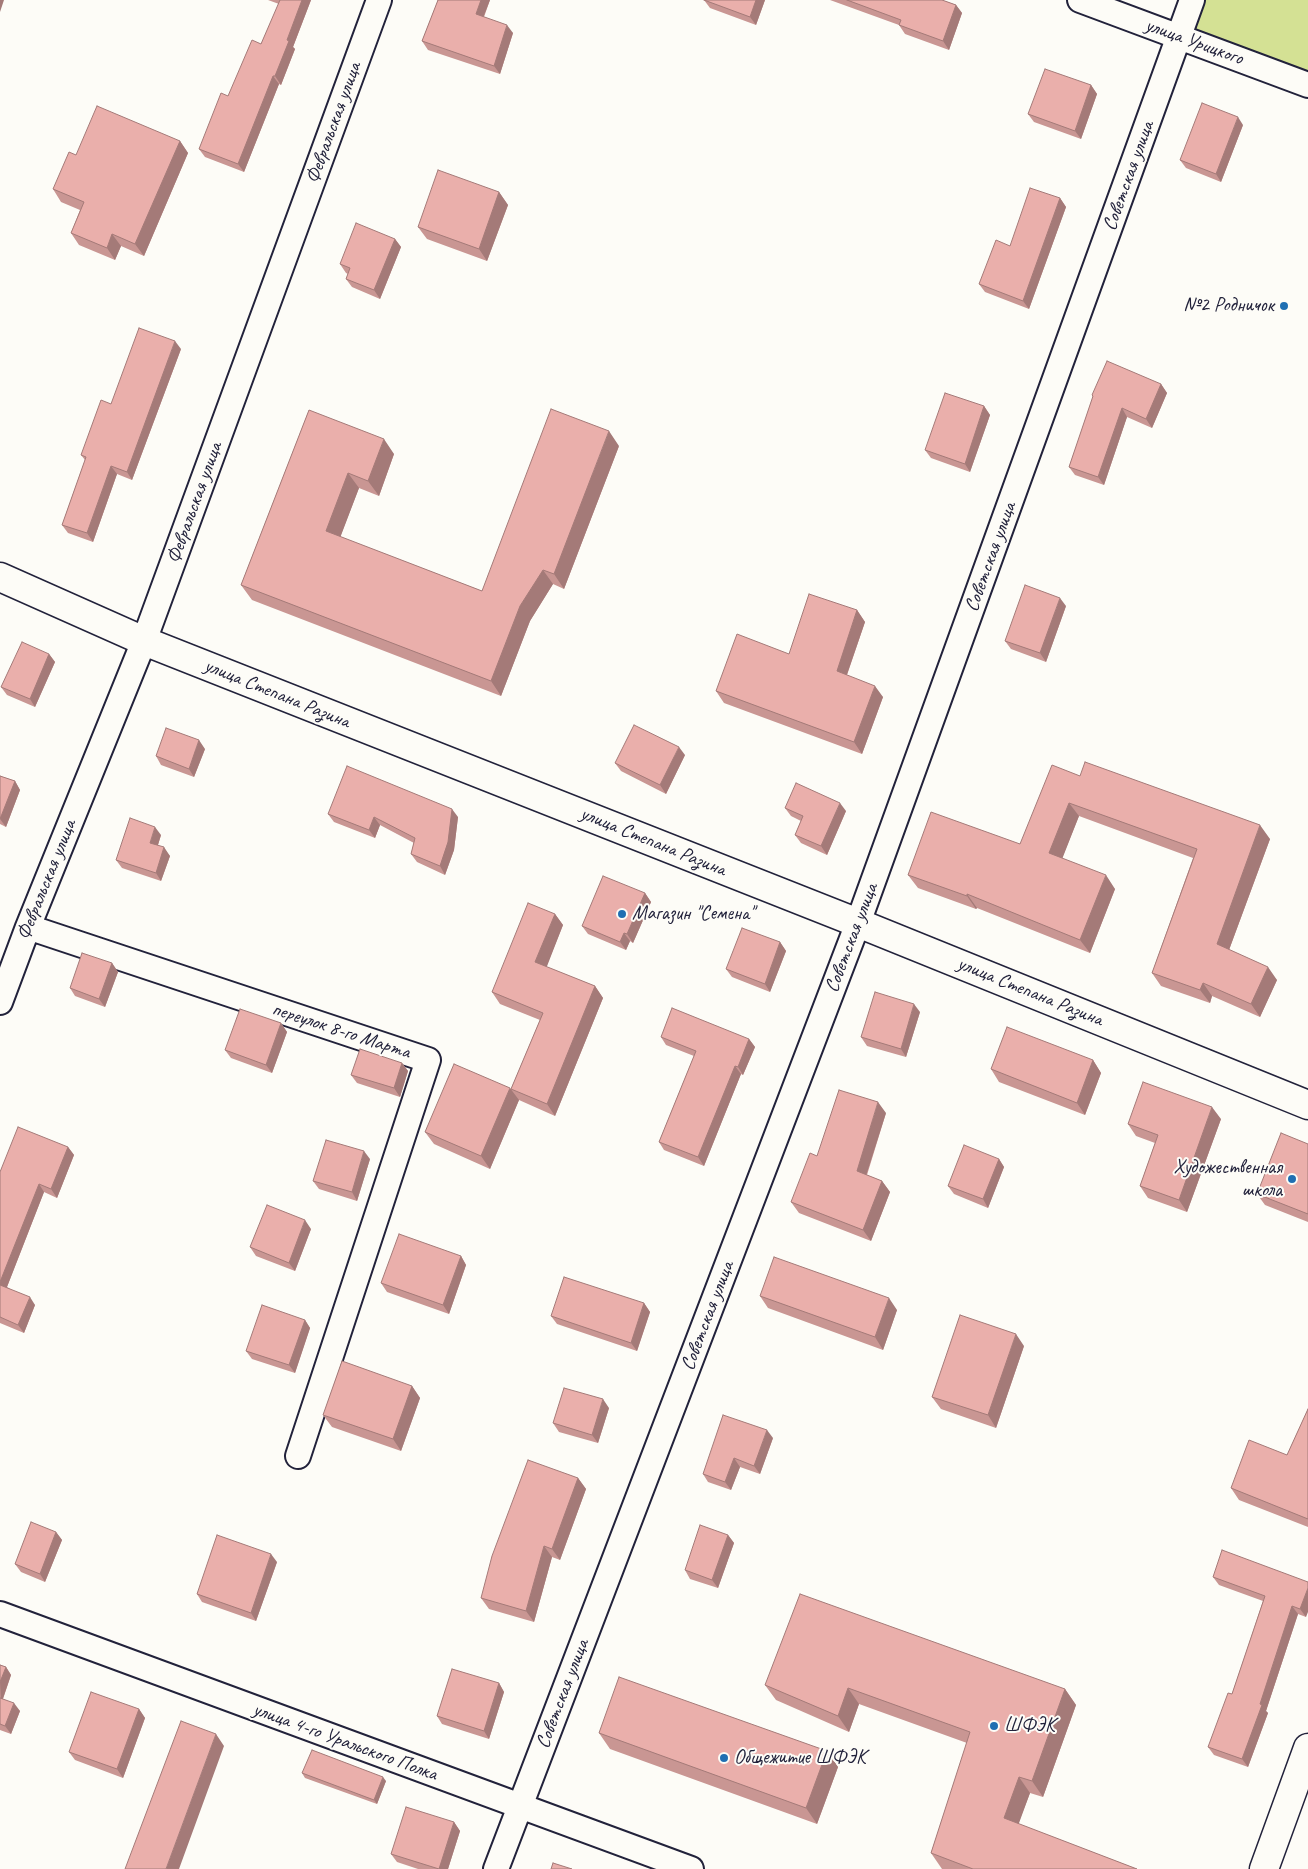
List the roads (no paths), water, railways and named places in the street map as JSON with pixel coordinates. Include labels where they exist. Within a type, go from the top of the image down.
[{"type":"main road","name":"улица Степана Разина","points":[[0,577],[144,641],[858,923],[1308,1104]]},
{"type":"main road","points":[[1264,1869],[1308,1748]]},
{"type":"street","name":"Февральская улица","points":[[0,1002],[28,927],[144,641],[378,0]]},
{"type":"street","name":"улица Урицкого","points":[[1080,0],[1308,85]]},
{"type":"street","name":"Советская улица","points":[[496,1869],[858,923],[1192,0]]},
{"type":"street","name":"переулок 8-го Марта","points":[[28,927],[428,1060],[298,1456]]},
{"type":"street","name":"улица 4-го Уральского Полка","points":[[0,1614],[691,1869]]},
{"type":"place","name":"№2 Родничок","points":[[1284,306]]},
{"type":"place","name":"Магазин \"Семена\"","points":[[622,914]]},
{"type":"place","name":"Художественная школа","points":[[1292,1179]]},
{"type":"place","name":"ШФЭК","points":[[994,1726]]},
{"type":"place","name":"Общежитие ШФЭК","points":[[724,1758]]}]
